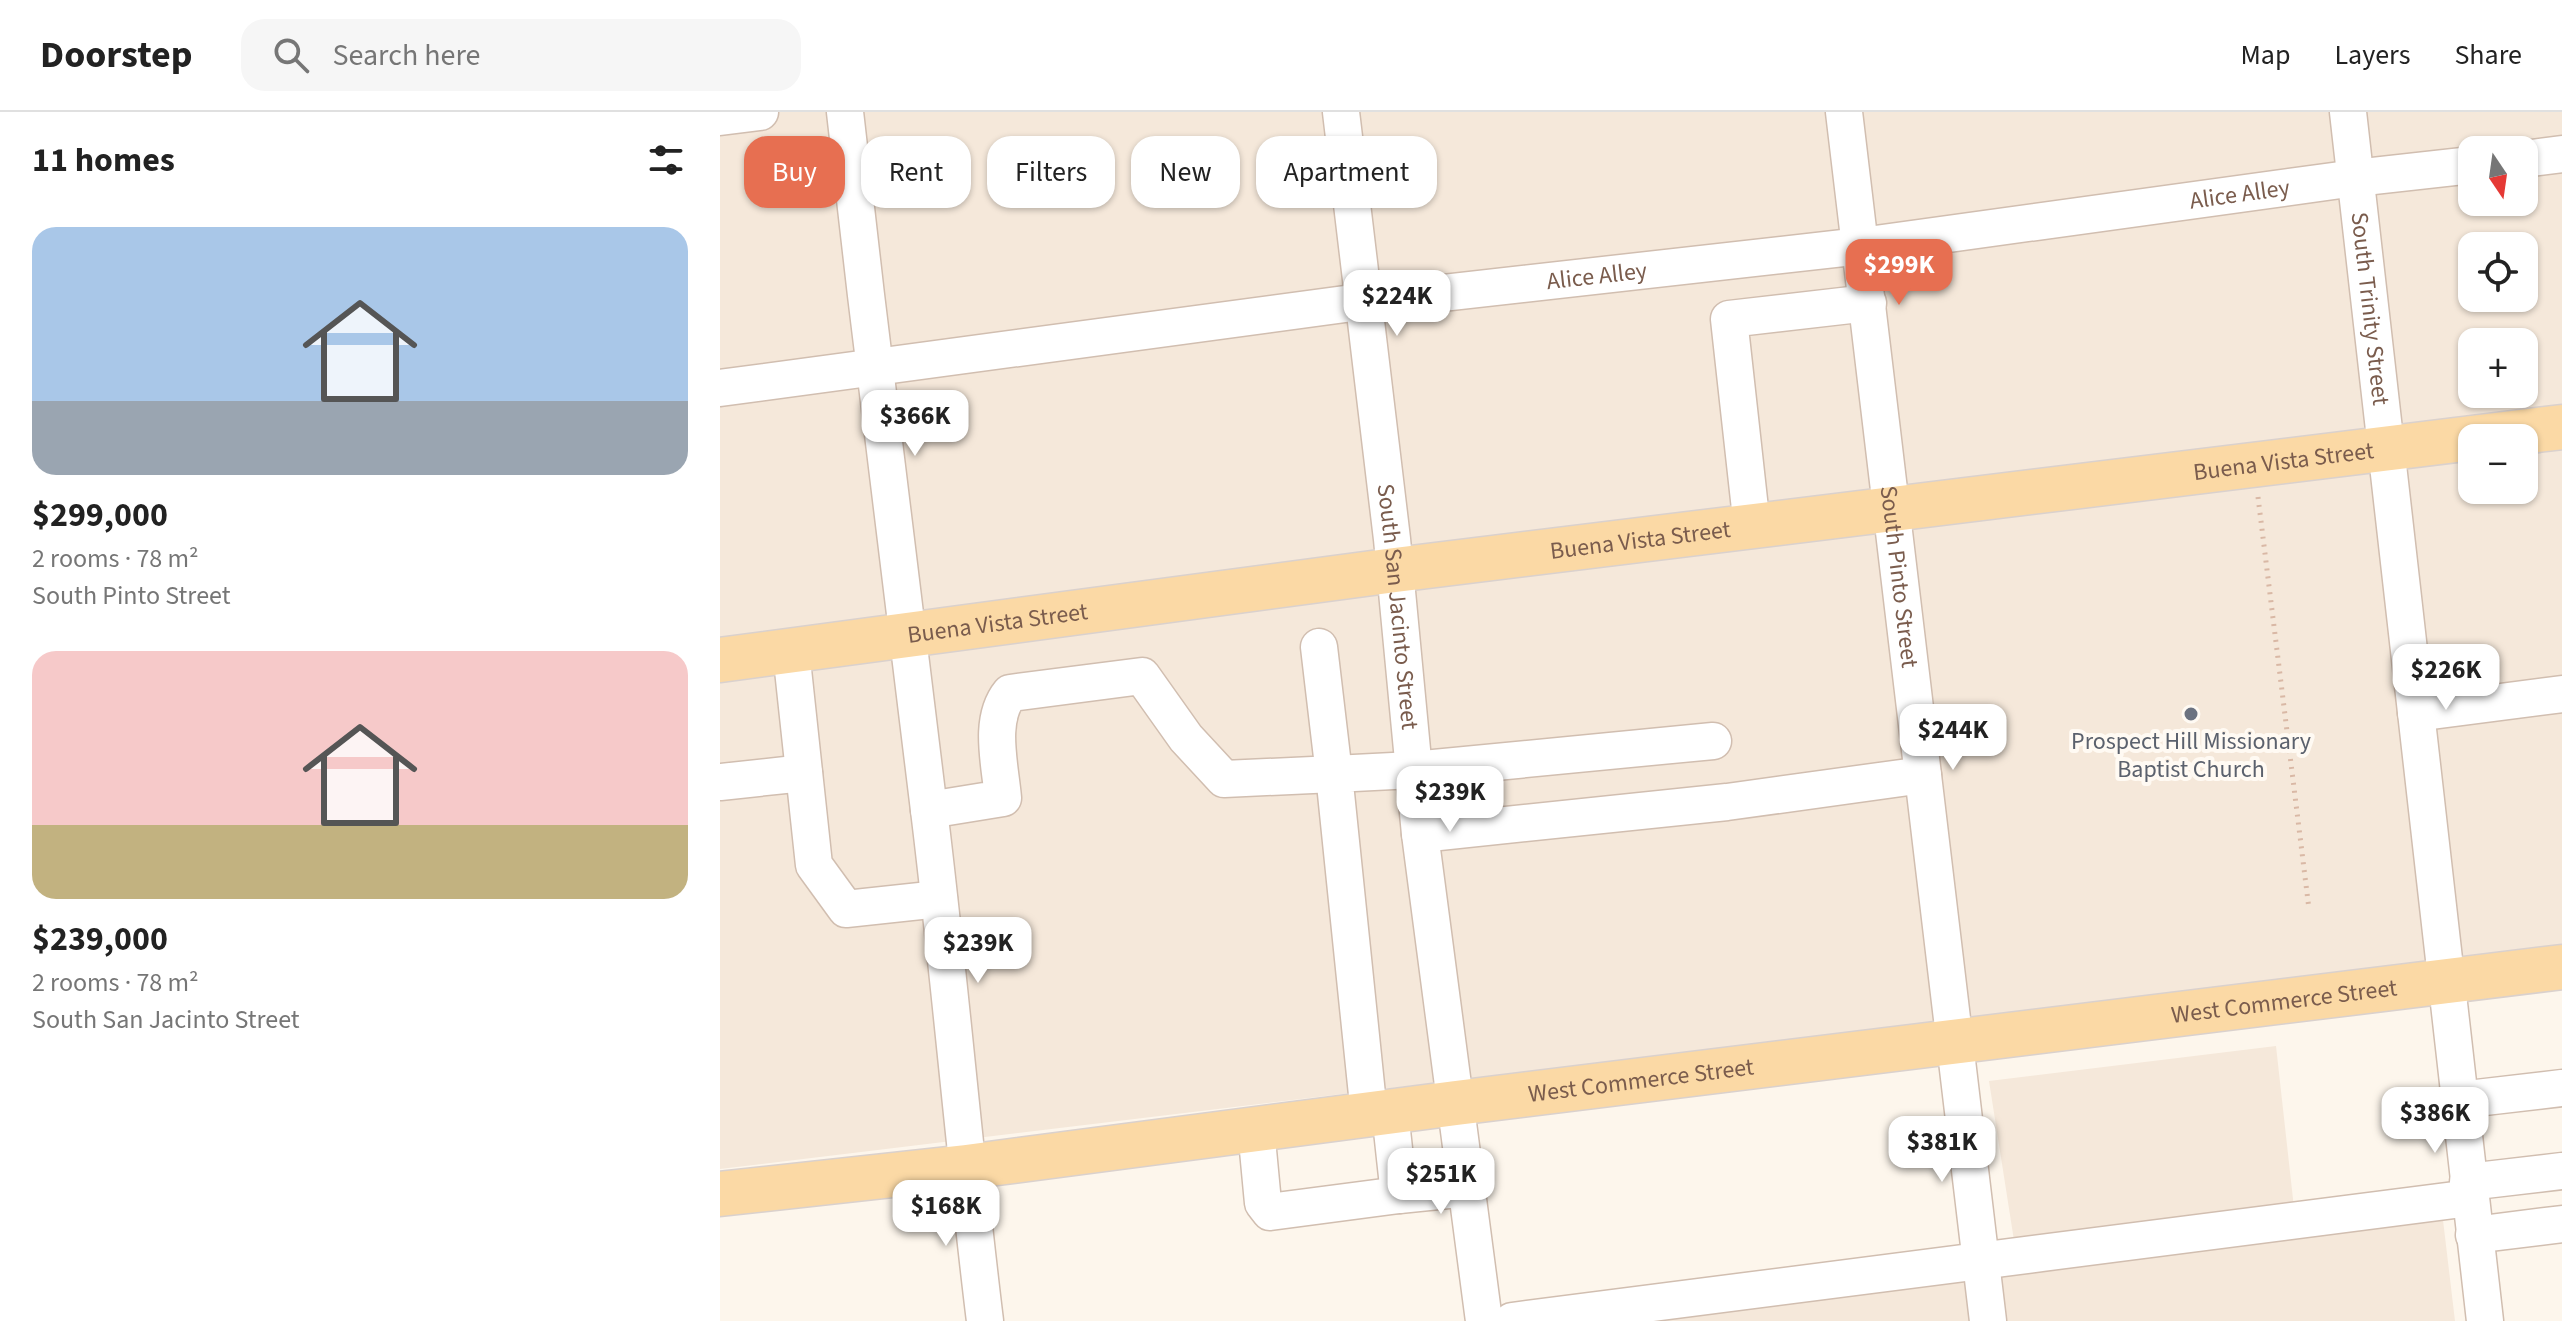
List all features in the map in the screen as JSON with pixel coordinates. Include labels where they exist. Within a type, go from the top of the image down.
[{"type":"main road","name":"Buena Vista Street","points":[[720,660],[1395,570],[2562,427]]},
{"type":"main road","name":"West Commerce Street","points":[[720,1194],[966,1167],[1456,1103],[2562,967]]},
{"type":"street","points":[[720,117],[760,112]]},
{"type":"street","points":[[845,112],[929,810],[985,1321]]},
{"type":"street","name":"South San Jacinto Street","points":[[1341,112],[1395,570],[1420,834],[1484,1321]]},
{"type":"street","name":"South Pinto Street","points":[[1844,112],[1988,1321]]},
{"type":"street","name":"South Trinity Street","points":[[2348,112],[2485,1321]]},
{"type":"street","points":[[2538,157],[2562,154]]},
{"type":"street","name":"Alice Alley","points":[[720,388],[1362,302],[1861,246],[2458,167]]},
{"type":"street","points":[[1752,527],[1729,319],[1868,303]]},
{"type":"street","points":[[1319,647],[1380,1113],[1399,1195]]},
{"type":"street","points":[[791,651],[814,865],[846,909],[939,899]]},
{"type":"street","points":[[929,810],[1003,798],[997,740],[1000,705],[1010,693],[1142,676],[1186,738],[1224,779],[1413,770],[1713,741]]},
{"type":"street","points":[[2416,713],[2562,694]]},
{"type":"street","points":[[720,782],[804,773]]},
{"type":"street","points":[[1420,834],[1727,802],[1923,775]]},
{"type":"street","points":[[2459,1100],[2562,1088]]},
{"type":"street","points":[[1256,1129],[1263,1203],[1270,1212],[1468,1188]]},
{"type":"street","points":[[1512,1321],[1981,1262],[2469,1190],[2562,1171]]},
{"type":"street","points":[[2474,1235],[2562,1224]]},
{"type":"path","points":[[2255,465],[2309,909]]},
{"type":"shaded area","points":[[720,112],[2562,112],[2562,947],[720,1169]]},
{"type":"shaded area","points":[[2276,1046],[2297,1235],[2443,1220],[2455,1321],[1596,1321],[2018,1266],[1989,1081]]},
{"type":"place","name":"Prospect Hill Missionary Baptist Church","points":[[2191,714]]}]
